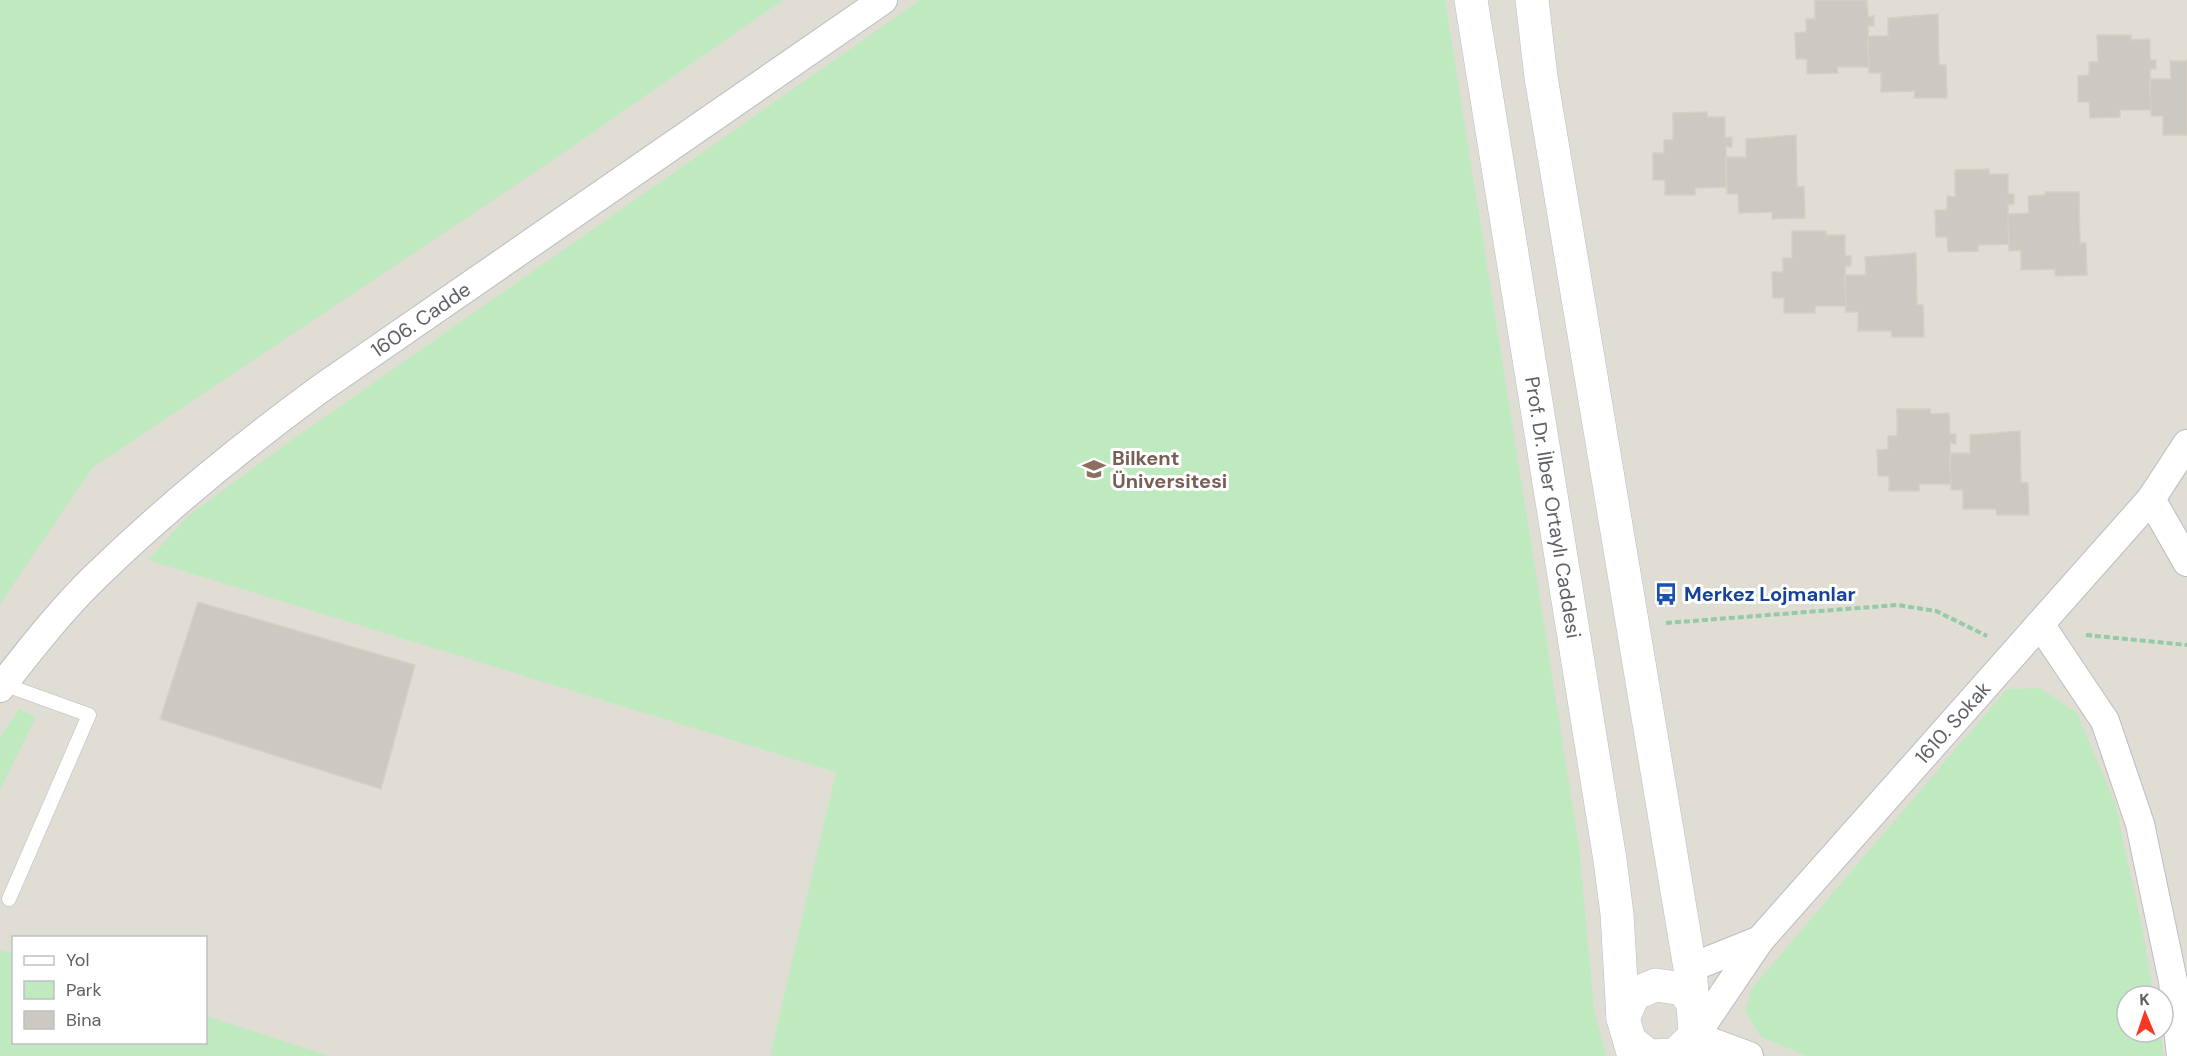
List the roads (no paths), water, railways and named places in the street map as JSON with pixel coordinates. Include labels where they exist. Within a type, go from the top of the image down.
[{"type":"street","name":"1606. Cadde","points":[[2,686],[94,578],[235,452],[320,389],[883,0]]},
{"type":"street","name":"Prof. Dr. İlber Ortaylı Caddesi","points":[[1471,0],[1610,860],[1629,1039]]},
{"type":"street","points":[[1532,0],[1541,77],[1690,968],[1696,1033]]},
{"type":"street","name":"1610. Sokak","points":[[1690,968],[1760,940],[2014,653],[2043,627],[2151,500],[2187,444]]},
{"type":"street","points":[[2151,500],[2187,562]]},
{"type":"street","points":[[2043,627],[2105,721],[2140,824],[2173,981],[2181,1056]]},
{"type":"street","points":[[1746,1055],[1696,1033],[1683,989],[1656,985],[1634,994],[1629,1039],[1648,1056],[1675,1055],[1696,1033],[1760,940]]},
{"type":"street","points":[[1730,982],[1723,1010],[1728,1034],[1746,1055]]},
{"type":"lane","points":[[2,686],[89,715],[9,899]]},
{"type":"place","name":"Bilkent Üniversitesi","points":[[1094,469]]},
{"type":"place","name":"Merkez Lojmanlar","points":[[1666,594]]}]
